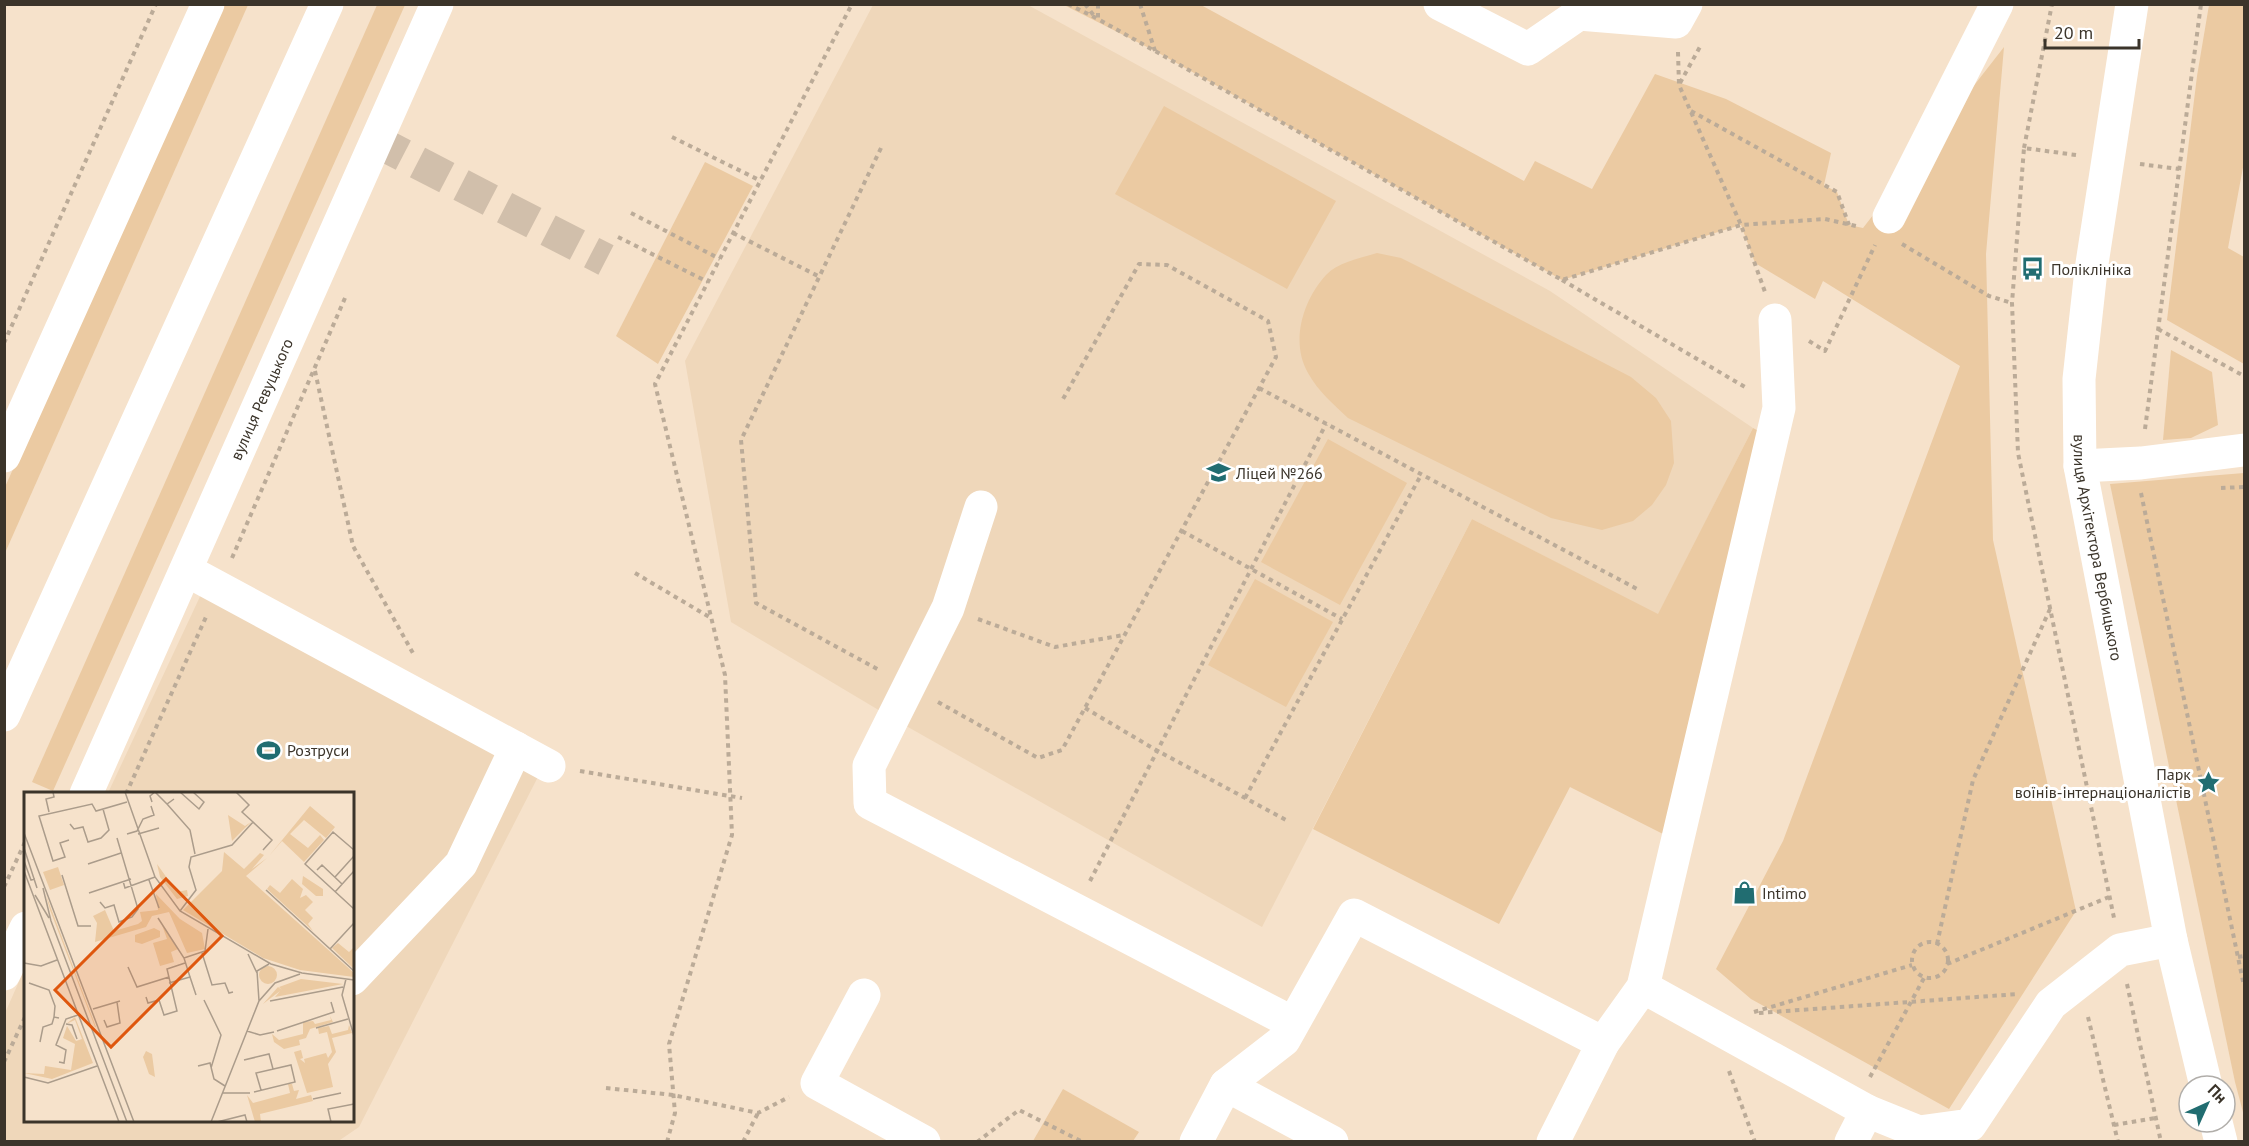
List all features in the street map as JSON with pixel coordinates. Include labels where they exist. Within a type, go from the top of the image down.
[{"type":"street","points":[[4,456],[208,4]]},
{"type":"street","points":[[4,715],[327,4]]},
{"type":"street","name":"вулиця Ревуцького","points":[[87,792],[437,4]]},
{"type":"street","points":[[1440,4],[1528,49],[1579,14],[1681,13]]},
{"type":"street","points":[[1885,224],[1997,4]]},
{"type":"street","name":"вулиця Архітектора Вербицького","points":[[2132,4],[2091,270],[2079,379],[2080,466],[2171,940],[2203,1074]]},
{"type":"street","points":[[1553,1142],[1604,1043],[1643,987],[1779,408],[1775,320]]},
{"type":"street","points":[[2080,466],[2141,463],[2244,450]]},
{"type":"street","points":[[981,507],[948,608],[868,766],[870,803],[1293,1023]]},
{"type":"street","points":[[186,570],[549,766]]},
{"type":"street","points":[[354,977],[461,864],[516,748]]},
{"type":"street","points":[[1196,1142],[1226,1085],[1284,1040],[1354,915],[1604,1043]]},
{"type":"street","points":[[4,974],[24,932]]},
{"type":"street","points":[[1643,987],[1711,1025],[1874,1097],[1919,1132],[1970,1125],[2051,1004],[2120,950],[2171,940]]},
{"type":"street","points":[[864,995],[817,1083],[924,1142]]},
{"type":"street","points":[[1226,1085],[1332,1142]]},
{"type":"street","points":[[1851,1142],[1874,1097]]},
{"type":"path","points":[[4,343],[156,4]]},
{"type":"path","points":[[667,1142],[675,1113],[669,1044],[732,835],[725,675],[655,384],[852,4]]},
{"type":"path","points":[[1068,4],[1562,280],[1779,408]]},
{"type":"path","points":[[1085,4],[1098,20]]},
{"type":"path","points":[[1098,4],[1098,20]]},
{"type":"path","points":[[1140,4],[1155,51]]},
{"type":"path","points":[[2024,148],[2052,4]]},
{"type":"path","points":[[2201,4],[2141,463],[2141,494],[2244,986]]},
{"type":"path","points":[[1681,13],[1679,85],[1741,225],[1775,320],[1825,351],[1885,224]]},
{"type":"path","points":[[1691,110],[1837,192],[1849,225]]},
{"type":"path","points":[[672,137],[761,181]]},
{"type":"path","points":[[631,213],[720,259]]},
{"type":"path","points":[[1562,280],[1741,225],[1826,219],[1849,225],[1885,224],[1989,296],[2012,303]]},
{"type":"path","points":[[734,233],[818,276]]},
{"type":"path","points":[[618,237],[708,282]]},
{"type":"path","points":[[127,792],[219,589],[346,296]]},
{"type":"path","points":[[2158,329],[2244,376]]},
{"type":"path","points":[[315,370],[353,546],[417,659]]},
{"type":"path","points":[[1259,388],[1639,590]]},
{"type":"path","points":[[1076,910],[1156,750],[1326,424]]},
{"type":"path","points":[[1245,798],[1421,475]]},
{"type":"path","points":[[1182,531],[1342,619]]},
{"type":"path","points":[[635,573],[711,618]]},
{"type":"path","points":[[948,608],[1055,647],[1125,635]]},
{"type":"path","points":[[1937,944],[1974,780],[2050,609]]},
{"type":"path","points":[[1085,708],[1156,750],[1286,820]]},
{"type":"path","points":[[549,766],[742,798]]},
{"type":"path","points":[[4,887],[24,844]]},
{"type":"path","points":[[1947,964],[2109,897]]},
{"type":"path","points":[[1926,942],[1937,944],[1946,952],[1945,970],[1936,978],[1924,978],[1914,971],[1912,965],[1916,948],[1926,942]]},
{"type":"path","points":[[2238,957],[2244,956]]},
{"type":"path","points":[[1749,1014],[1912,965]]},
{"type":"path","points":[[1874,1097],[1870,1077],[1924,978]]},
{"type":"path","points":[[2079,982],[2118,1142]]},
{"type":"path","points":[[1749,1014],[2026,994]]},
{"type":"path","points":[[1749,1014],[1760,1019]]},
{"type":"path","points":[[4,1062],[24,1019]]},
{"type":"path","points":[[1711,1025],[1755,1142]]},
{"type":"path","points":[[1860,1072],[1870,1077]]},
{"type":"path","points":[[743,1142],[758,1113],[817,1083]]},
{"type":"path","points":[[606,1088],[674,1095],[758,1113]]},
{"type":"path","points":[[978,1142],[1019,1110],[1083,1142]]},
{"type":"path","points":[[2114,1125],[2156,1118]]},
{"type":"shaded area","points":[[221,5],[248,5],[5,553],[5,487]]},
{"type":"shaded area","points":[[377,5],[405,5],[53,791],[32,782]]},
{"type":"shaded area","name":"Ліцей №266","points":[[873,5],[1028,5],[1550,291],[1753,428],[1658,615],[1472,519],[1262,927],[892,718],[731,622],[685,361]]},
{"type":"shaded area","points":[[1064,5],[1201,5],[1524,181],[1535,161],[1592,189],[1655,74],[1726,99],[1831,153],[1824,185],[1837,192],[1849,225],[1863,228],[2004,47],[1986,254],[1993,540],[2076,911],[1949,1109],[1751,999],[1716,969],[1783,841],[1960,366],[1823,281],[1815,299],[1755,263],[1741,225],[1562,280],[1155,51]]},
{"type":"shaded area","points":[[2209,5],[2244,5],[2244,162],[2228,248],[2244,257],[2244,364],[2167,320],[2197,76]]},
{"type":"shaded area","points":[[1164,106],[1336,201],[1287,289],[1115,194]]},
{"type":"shaded area","points":[[705,162],[753,186],[658,364],[616,336]]},
{"type":"shaded area","points":[[1377,253],[1401,258],[1631,377],[1656,398],[1671,421],[1674,463],[1666,485],[1652,505],[1633,521],[1602,530],[1551,518],[1348,418],[1321,391],[1308,373],[1300,348],[1302,322],[1311,296],[1326,275],[1343,264]]},
{"type":"shaded area","points":[[2171,350],[2212,372],[2218,425],[2191,438],[2163,440]]},
{"type":"shaded area","points":[[1753,428],[1770,437],[1663,834],[1570,787],[1499,924],[1313,829],[1472,519],[1658,614]]},
{"type":"shaded area","points":[[1328,439],[1407,483],[1340,605],[1261,562]]},
{"type":"shaded area","name":"Парк воїнів-інтернаціоналістів","points":[[2244,473],[2244,1116],[2237,1090],[2237,1074],[2233,1074],[2110,484]]},
{"type":"shaded area","points":[[1255,579],[1333,622],[1286,707],[1208,665]]},
{"type":"shaded area","points":[[204,588],[543,767],[359,1127],[337,1142],[5,1142],[5,1013],[24,970],[24,1122],[354,1122],[354,792],[108,792]]},
{"type":"shaded area","points":[[1063,1089],[1139,1132],[1133,1141],[1033,1141]]},
{"type":"tunnel","points":[[374,140],[606,260]]},
{"type":"place","name":"Поліклініка","points":[[2033,269]]},
{"type":"place","name":"Ліцей №266","points":[[1218,473]]},
{"type":"place","name":"Розтруси","points":[[269,750]]},
{"type":"place","name":"Парк воїнів-інтернаціоналістів","points":[[2209,783]]},
{"type":"place","name":"Intimo","points":[[1744,893]]}]
